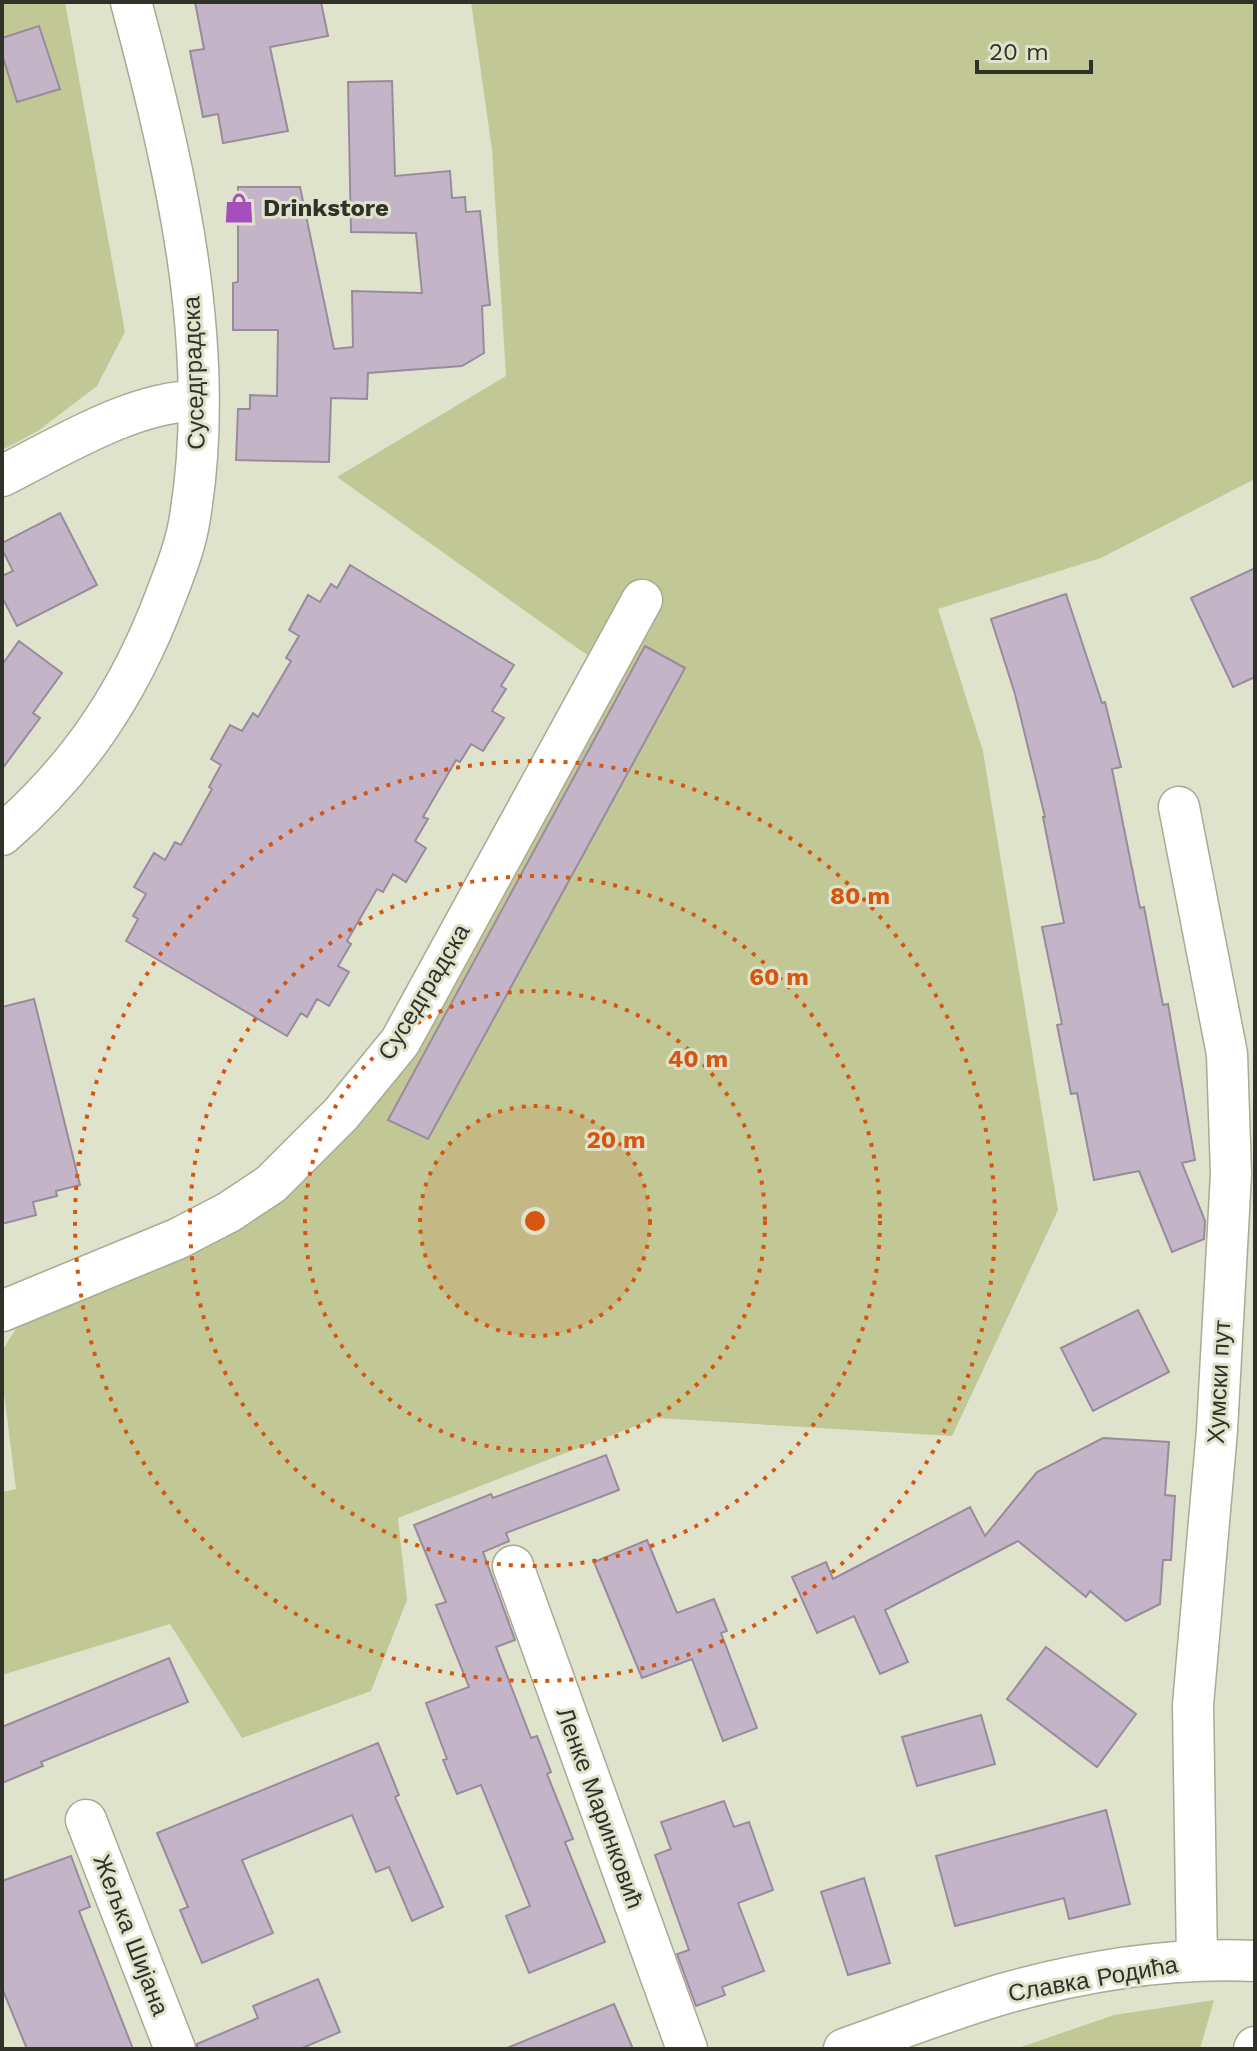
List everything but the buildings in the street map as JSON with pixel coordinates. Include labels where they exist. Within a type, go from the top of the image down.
[{"type":"street","name":"Суседградска","points":[[2,835],[40,802],[81,754],[139,663],[175,572],[190,520],[197,459],[198,401],[191,285],[173,171],[131,2]]},
{"type":"street","points":[[2,476],[135,413],[181,401],[198,401]]},
{"type":"street","name":"Суседградска","points":[[2,1311],[164,1245],[229,1212],[271,1184],[341,1114],[400,1042],[642,600]]},
{"type":"street","name":"Хумски пут","points":[[1179,807],[1227,1054],[1231,1174],[1217,1430],[1193,1705],[1197,1961]]},
{"type":"street","name":"Ленке Маринковић","points":[[513,1566],[687,2049]]},
{"type":"street","name":"Жељка Шијана","points":[[86,1820],[175,2049]]},
{"type":"street","name":"Славка Родића","points":[[844,2049],[1004,1994],[1051,1982],[1197,1961],[1255,1961]]},
{"type":"green space","points":[[2,2],[65,2],[125,332],[97,386],[38,431],[2,450]]},
{"type":"green space","points":[[471,2],[1255,2],[1255,479],[1101,558],[938,609],[983,751],[1058,1210],[952,1436],[656,1418],[398,1518],[407,1600],[371,1691],[242,1738],[170,1624],[2,1675],[2,1492],[16,1489],[2,1378],[2,1351],[35,1298],[271,1184],[400,1042],[604,667],[337,477],[506,376],[492,150]]},
{"type":"green space","points":[[1214,2000],[1200,2049],[1015,2049],[1114,2015]]},
{"type":"place","name":"Drinkstore","points":[[239,208]]}]
